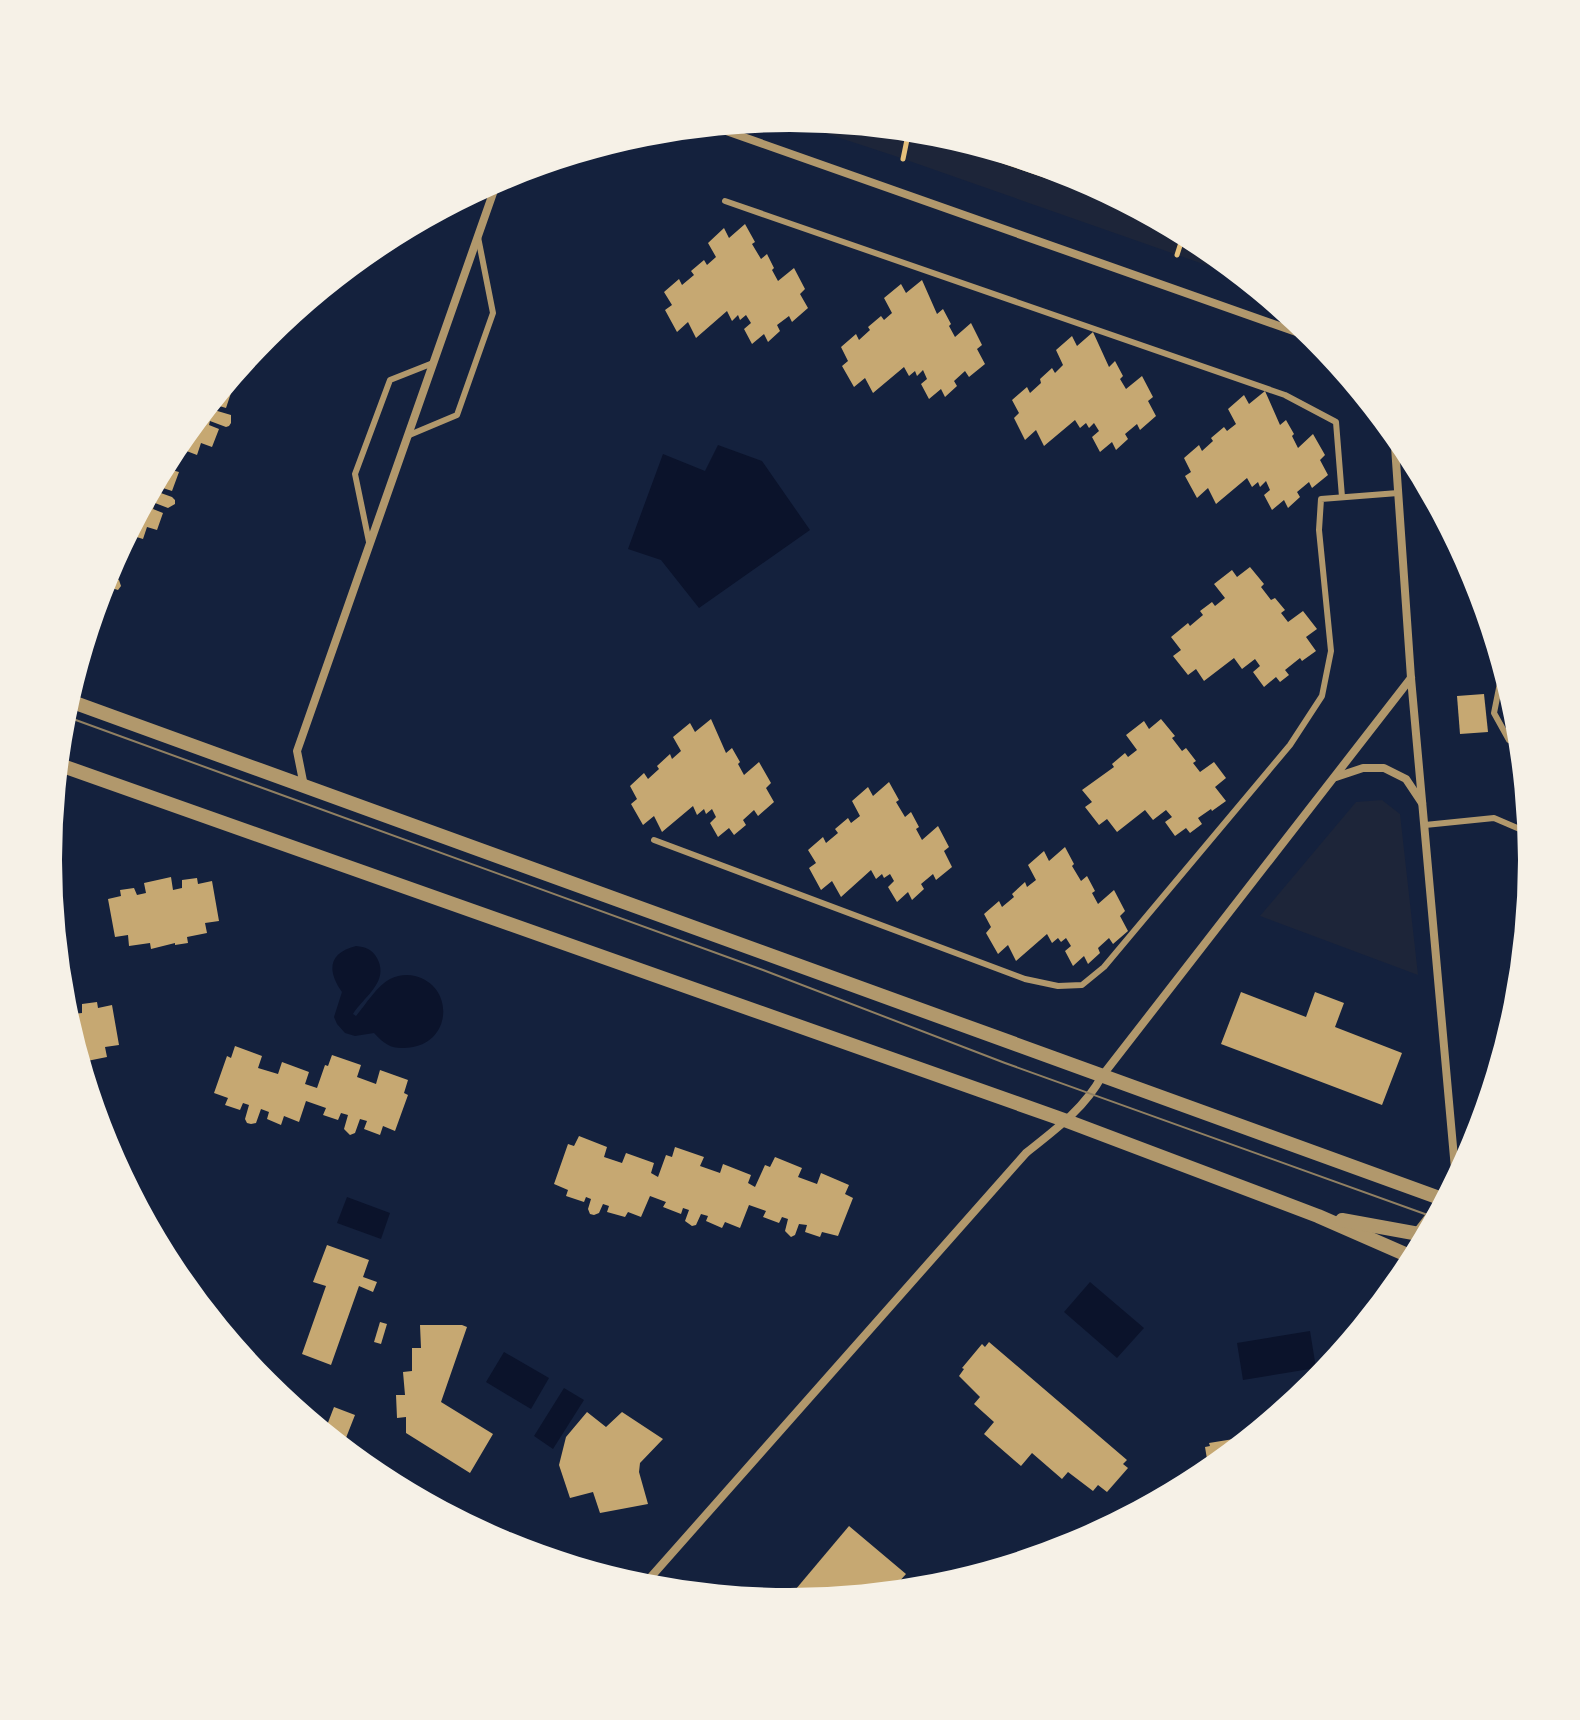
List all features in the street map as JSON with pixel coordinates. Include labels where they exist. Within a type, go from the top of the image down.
[{"type":"street","points":[[736,135],[1287,329]]},
{"type":"street","points":[[304,787],[297,751],[492,196]]},
{"type":"street","points":[[1396,457],[1411,678],[1454,1158]]},
{"type":"street","points":[[653,1575],[1026,1153],[1067,1121],[1092,1094],[1102,1076],[1411,678]]},
{"type":"street","points":[[79,704],[1435,1196]]},
{"type":"street","points":[[68,768],[1067,1121],[1318,1216],[1402,1253]]},
{"type":"street","points":[[1334,777],[1363,768],[1384,768],[1406,779],[1423,804]]},
{"type":"street","points":[[1318,1216],[1414,1233]]},
{"type":"lane","points":[[725,201],[1285,395],[1336,422],[1342,497]]},
{"type":"lane","points":[[407,436],[457,415],[493,313],[478,235]]},
{"type":"lane","points":[[369,542],[355,474],[390,380],[433,363]]},
{"type":"lane","points":[[654,840],[1025,979],[1058,986],[1082,985],[1104,967],[1290,745],[1322,696],[1331,651],[1319,530],[1321,499],[1398,493]]},
{"type":"lane","points":[[1498,693],[1494,713],[1507,737]]},
{"type":"lane","points":[[1425,825],[1494,818],[1517,828]]},
{"type":"path","points":[[903,159],[908,142]]},
{"type":"path","points":[[1177,255],[1180,246]]},
{"type":"shaded area","points":[[826,134],[885,138],[932,146],[1024,171],[1112,207],[1211,267]]},
{"type":"shaded area","points":[[718,445],[762,461],[810,530],[699,608],[661,560],[628,549],[663,454],[705,471]]},
{"type":"shaded area","points":[[1382,800],[1400,814],[1418,975],[1260,916],[1356,802]]},
{"type":"shaded area","points":[[356,946],[368,949],[375,955],[380,974],[374,989],[353,1014],[356,1016],[385,982],[402,975],[415,976],[437,990],[442,1001],[441,1024],[426,1042],[396,1048],[374,1033],[355,1036],[345,1033],[337,1024],[334,1017],[342,992],[334,977],[333,964],[340,953]]},
{"type":"shaded area","points":[[347,1197],[390,1213],[381,1239],[337,1223]]},
{"type":"shaded area","points":[[1090,1282],[1144,1328],[1117,1358],[1064,1312]]},
{"type":"shaded area","points":[[1310,1331],[1315,1364],[1311,1369],[1243,1380],[1237,1343]]},
{"type":"shaded area","points":[[504,1352],[549,1378],[531,1409],[486,1382]]},
{"type":"shaded area","points":[[564,1388],[584,1400],[553,1449],[534,1436]]},
{"type":"building","points":[[745,224],[761,259],[767,254],[778,281],[794,268],[805,289],[800,294],[808,308],[792,322],[789,316],[777,325],[780,331],[768,342],[764,334],[752,344],[744,329],[751,323],[746,315],[740,320],[738,315],[732,321],[727,311],[696,338],[688,322],[677,332],[665,310],[672,305],[664,292],[679,279],[682,285],[694,275],[691,271],[704,260],[707,265],[716,257],[708,243],[724,228],[729,238]]},
{"type":"building","points":[[922,280],[937,314],[943,309],[955,337],[971,323],[982,345],[977,349],[985,364],[969,377],[965,371],[954,381],[957,386],[945,397],[941,389],[929,399],[921,384],[927,379],[923,370],[917,376],[915,371],[909,376],[904,367],[873,393],[865,378],[854,387],[842,366],[848,361],[841,347],[856,334],[859,340],[881,316],[884,320],[892,313],[884,298],[901,284],[906,293]]},
{"type":"building","points":[[1093,332],[1109,367],[1115,361],[1126,389],[1142,376],[1153,397],[1148,401],[1156,416],[1140,430],[1137,424],[1125,434],[1128,439],[1116,450],[1112,442],[1100,452],[1092,437],[1099,431],[1094,423],[1089,428],[1086,423],[1080,428],[1075,420],[1044,446],[1036,430],[1025,440],[1014,418],[1019,413],[1012,400],[1027,387],[1030,393],[1052,368],[1055,373],[1063,365],[1056,350],[1072,336],[1077,346]]},
{"type":"building","points":[[1265,391],[1280,425],[1286,420],[1298,448],[1313,434],[1325,455],[1320,460],[1328,475],[1312,488],[1309,482],[1297,492],[1300,497],[1288,508],[1284,500],[1272,510],[1264,495],[1270,490],[1266,481],[1260,487],[1258,482],[1252,487],[1247,478],[1216,504],[1208,488],[1197,498],[1185,476],[1191,472],[1184,458],[1199,445],[1202,451],[1224,427],[1227,431],[1236,424],[1228,409],[1244,395],[1249,404]]},
{"type":"building","points":[[217,411],[231,415],[231,423],[226,427],[210,421],[209,425],[219,429],[212,447],[201,443],[197,455],[188,452]]},
{"type":"building","points":[[176,471],[179,472],[172,491],[165,489]]},
{"type":"building","points":[[162,493],[175,500],[175,504],[168,508],[156,503]]},
{"type":"building","points":[[153,508],[163,513],[157,530],[147,527],[143,539],[137,537]]},
{"type":"building","points":[[1250,567],[1264,584],[1261,587],[1271,600],[1275,598],[1285,610],[1281,613],[1288,622],[1303,611],[1317,629],[1306,637],[1316,651],[1285,670],[1289,675],[1280,682],[1276,677],[1264,687],[1253,672],[1260,666],[1255,659],[1242,669],[1234,658],[1204,681],[1196,669],[1188,675],[1173,656],[1181,650],[1171,637],[1203,615],[1200,611],[1212,602],[1215,606],[1225,598],[1214,584],[1232,570],[1237,577]]},
{"type":"building","points":[[118,580],[121,586],[118,590],[114,589]]},
{"type":"building","points":[[1484,694],[1488,732],[1460,734],[1457,696]]},
{"type":"building","points":[[711,719],[726,753],[732,748],[744,775],[759,762],[771,783],[766,788],[774,802],[758,816],[754,810],[743,820],[746,825],[734,835],[729,828],[718,837],[710,823],[716,817],[712,809],[706,814],[704,809],[697,815],[693,806],[662,832],[654,816],[643,825],[631,804],[637,799],[630,786],[644,773],[648,779],[670,754],[672,759],[681,751],[673,737],[690,723],[695,732]]},
{"type":"building","points":[[1161,719],[1182,751],[1186,748],[1196,761],[1193,763],[1200,772],[1214,762],[1226,778],[1215,787],[1226,801],[1198,818],[1202,824],[1190,833],[1186,828],[1175,836],[1165,822],[1172,817],[1166,810],[1153,820],[1145,810],[1117,832],[1107,819],[1099,825],[1085,807],[1092,802],[1082,790],[1114,767],[1112,764],[1125,753],[1128,757],[1137,750],[1126,735],[1144,721],[1149,729]]},
{"type":"building","points":[[889,782],[905,817],[911,812],[922,840],[938,826],[949,847],[944,851],[952,867],[936,880],[933,874],[921,884],[924,889],[912,900],[908,892],[897,902],[888,887],[894,881],[890,874],[884,878],[882,874],[876,879],[871,870],[841,897],[832,881],[821,890],[809,868],[816,863],[808,850],[823,837],[826,843],[838,833],[835,829],[848,818],[851,823],[860,816],[852,801],[868,787],[873,796]]},
{"type":"building","points":[[1065,847],[1081,881],[1087,876],[1098,904],[1114,890],[1125,911],[1120,916],[1128,931],[1113,944],[1109,938],[1098,948],[1100,953],[1088,964],[1084,956],[1073,966],[1065,951],[1071,946],[1066,938],[1061,942],[1058,938],[1052,943],[1047,934],[1016,961],[1008,945],[998,954],[986,933],[991,927],[984,914],[999,901],[1002,907],[1025,882],[1027,887],[1036,880],[1028,865],[1044,851],[1049,861]]},
{"type":"building","points":[[171,877],[173,890],[182,888],[182,880],[197,878],[198,884],[212,881],[219,921],[205,923],[207,933],[187,937],[188,943],[151,949],[150,943],[129,946],[128,935],[115,937],[108,899],[121,896],[120,890],[134,888],[137,895],[146,893],[144,883]]},
{"type":"building","points":[[1241,992],[1306,1017],[1315,992],[1344,1003],[1335,1027],[1402,1053],[1382,1105],[1221,1044]]},
{"type":"building","points":[[97,1002],[98,1008],[112,1005],[119,1045],[105,1047],[107,1057],[91,1060],[79,1013],[82,1013],[82,1004]]},
{"type":"building","points":[[235,1046],[262,1056],[258,1068],[278,1074],[282,1062],[309,1072],[305,1084],[317,1088],[332,1055],[361,1065],[357,1077],[376,1084],[380,1070],[408,1080],[404,1093],[408,1095],[395,1131],[383,1126],[380,1135],[364,1129],[367,1121],[360,1119],[355,1133],[350,1135],[344,1129],[348,1115],[341,1113],[338,1120],[323,1115],[326,1108],[306,1101],[299,1122],[284,1116],[281,1125],[267,1119],[269,1112],[261,1109],[256,1123],[247,1123],[245,1119],[249,1105],[243,1103],[240,1110],[225,1105],[228,1098],[214,1093],[227,1056],[231,1058]]},
{"type":"building","points":[[579,1136],[607,1147],[604,1157],[622,1163],[626,1153],[654,1163],[651,1173],[658,1177],[666,1155],[672,1157],[675,1147],[704,1157],[700,1166],[720,1173],[723,1164],[751,1175],[748,1183],[755,1187],[765,1165],[770,1167],[775,1157],[802,1168],[798,1177],[817,1184],[821,1173],[849,1185],[845,1194],[853,1198],[838,1236],[822,1232],[820,1237],[805,1232],[807,1225],[799,1224],[791,1237],[785,1231],[788,1219],[782,1217],[779,1223],[763,1217],[766,1211],[749,1205],[740,1228],[725,1222],[722,1228],[706,1221],[708,1216],[701,1214],[696,1225],[692,1226],[685,1221],[689,1210],[683,1208],[681,1214],[663,1207],[666,1202],[650,1196],[641,1217],[628,1212],[625,1217],[607,1212],[609,1206],[603,1204],[599,1213],[594,1215],[588,1209],[591,1199],[586,1197],[584,1202],[566,1196],[568,1190],[554,1184],[568,1144],[574,1146]]},
{"type":"building","points":[[327,1245],[369,1260],[363,1277],[377,1282],[373,1292],[359,1286],[331,1365],[302,1354],[326,1286],[313,1282]]},
{"type":"building","points":[[380,1322],[387,1324],[381,1344],[374,1342]]},
{"type":"building","points":[[420,1325],[467,1327],[441,1402],[493,1434],[470,1473],[406,1433],[406,1417],[397,1418],[396,1395],[405,1395],[403,1372],[412,1371],[412,1348],[421,1348]]},
{"type":"building","points":[[989,1342],[1127,1460],[1123,1464],[1128,1468],[1107,1492],[1098,1485],[1093,1491],[1068,1472],[1062,1479],[1032,1453],[1021,1466],[984,1434],[994,1422],[974,1404],[980,1397],[959,1376],[982,1344],[985,1347]]},
{"type":"building","points":[[334,1407],[355,1415],[346,1437],[328,1422]]},
{"type":"building","points":[[587,1412],[606,1427],[622,1412],[663,1439],[640,1463],[639,1472],[648,1504],[600,1513],[593,1492],[570,1498],[559,1465],[566,1437]]},
{"type":"building","points":[[1231,1439],[1207,1456],[1205,1447],[1210,1446],[1209,1443]]},
{"type":"building","points":[[849,1526],[906,1574],[901,1579],[885,1582],[797,1588]]},
{"type":"tram line","points":[[76,720],[763,970],[1005,1063],[1425,1214]]}]
